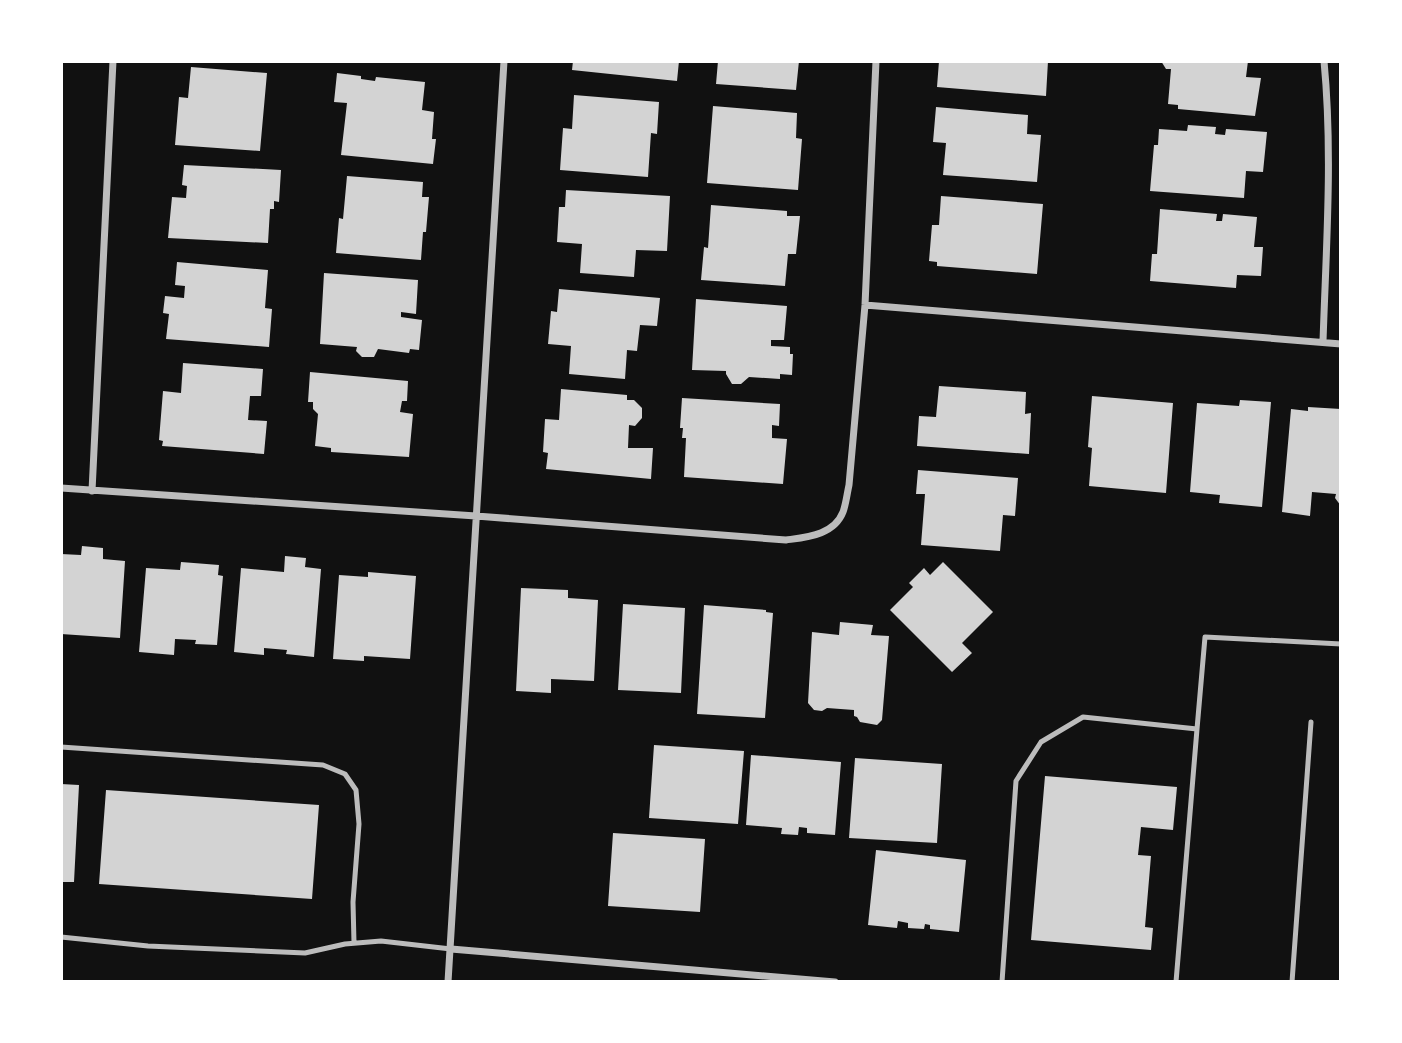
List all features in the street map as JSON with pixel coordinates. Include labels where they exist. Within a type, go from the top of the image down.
[{"type":"street","points":[[92,491],[113,61]]},
{"type":"street","points":[[448,982],[504,61]]},
{"type":"street","points":[[61,488],[786,540],[815,536],[831,528],[843,514],[849,485],[865,305],[876,61]]},
{"type":"street","points":[[1323,342],[1329,172],[1324,61]]},
{"type":"street","points":[[865,305],[1341,344]]},
{"type":"street","points":[[451,948],[835,982]]},
{"type":"lane","points":[[1176,982],[1205,637],[1341,644]]},
{"type":"lane","points":[[1002,982],[1016,781],[1041,742],[1083,718],[1198,729]]},
{"type":"lane","points":[[1292,982],[1311,722]]},
{"type":"lane","points":[[61,747],[323,765],[345,774],[356,790],[359,824],[353,902],[354,943]]},
{"type":"lane","points":[[61,937],[148,946],[305,953],[354,943],[381,941],[451,948]]},
{"type":"building","points":[[573,61],[679,61],[677,81],[572,70]]},
{"type":"building","points":[[718,61],[799,61],[796,90],[716,84]]},
{"type":"building","points":[[939,61],[1048,61],[1046,96],[937,87]]},
{"type":"building","points":[[1161,61],[1248,61],[1246,77],[1261,78],[1255,116],[1178,109],[1178,105],[1168,104],[1171,69],[1166,69]]},
{"type":"building","points":[[191,67],[267,73],[260,151],[175,145],[179,97],[188,98]]},
{"type":"building","points":[[337,73],[375,81],[376,77],[425,82],[422,110],[434,112],[432,139],[436,139],[433,164],[341,155],[347,103],[334,102]]},
{"type":"building","points":[[574,95],[659,102],[657,134],[651,133],[648,177],[560,170],[563,128],[572,129]]},
{"type":"building","points":[[713,106],[797,113],[796,138],[802,139],[798,190],[707,183]]},
{"type":"building","points":[[936,107],[1028,115],[1027,134],[1041,135],[1037,182],[943,175],[946,143],[933,142]]},
{"type":"building","points":[[1188,125],[1216,127],[1215,134],[1225,135],[1226,129],[1267,132],[1263,172],[1246,171],[1244,198],[1150,191],[1154,145],[1158,145],[1159,129],[1187,131]]},
{"type":"building","points":[[184,165],[281,170],[279,202],[274,201],[274,209],[270,209],[268,243],[168,238],[172,197],[186,198],[187,186],[182,185]]},
{"type":"building","points":[[347,176],[423,182],[422,197],[429,197],[421,260],[336,253],[339,218],[343,219]]},
{"type":"building","points":[[566,190],[670,196],[667,251],[636,250],[634,277],[580,273],[582,244],[557,242],[559,207],[565,207]]},
{"type":"building","points":[[941,196],[1043,204],[1037,274],[937,266],[937,262],[929,261],[932,225],[939,225]]},
{"type":"building","points":[[711,205],[787,211],[787,216],[800,216],[796,254],[788,254],[785,286],[701,280],[704,247],[708,248]]},
{"type":"building","points":[[1160,209],[1217,214],[1216,221],[1222,221],[1223,214],[1257,217],[1254,247],[1263,247],[1261,276],[1237,275],[1236,288],[1150,281],[1152,254],[1157,254]]},
{"type":"building","points":[[177,262],[268,270],[265,308],[272,309],[269,347],[166,339],[169,314],[163,313],[165,296],[184,298],[185,286],[175,285]]},
{"type":"building","points":[[324,273],[418,280],[416,314],[401,312],[401,317],[422,320],[419,350],[410,349],[409,353],[378,349],[374,357],[362,357],[356,351],[357,347],[320,344]]},
{"type":"building","points":[[559,289],[660,298],[657,326],[640,325],[637,351],[627,350],[625,379],[569,374],[571,346],[548,344],[551,311],[557,312]]},
{"type":"building","points":[[696,299],[787,306],[784,340],[771,340],[771,346],[790,347],[790,354],[793,354],[792,375],[780,374],[780,379],[749,377],[741,384],[732,384],[726,371],[692,370]]},
{"type":"building","points":[[183,363],[263,369],[261,396],[250,396],[248,420],[267,421],[264,454],[162,446],[163,441],[159,440],[163,391],[181,393]]},
{"type":"building","points":[[310,372],[408,381],[407,401],[402,401],[400,412],[413,414],[409,457],[331,452],[331,448],[315,446],[318,414],[313,409],[313,402],[308,402]]},
{"type":"building","points":[[939,386],[1026,392],[1025,414],[1031,413],[1029,454],[917,446],[919,416],[936,417]]},
{"type":"building","points":[[561,389],[627,395],[627,400],[634,400],[642,408],[642,418],[635,426],[629,425],[628,448],[653,448],[651,479],[546,469],[548,453],[543,452],[545,419],[559,420]]},
{"type":"building","points":[[1092,396],[1173,403],[1166,493],[1089,486],[1092,448],[1088,447]]},
{"type":"building","points":[[682,398],[780,404],[779,426],[772,425],[772,438],[787,439],[783,484],[684,477],[686,438],[682,438],[683,428],[680,428]]},
{"type":"building","points":[[1240,400],[1271,402],[1262,507],[1219,503],[1220,495],[1190,492],[1197,403],[1239,406]]},
{"type":"building","points":[[1308,407],[1341,409],[1341,506],[1335,498],[1336,494],[1312,492],[1310,516],[1282,512],[1291,409],[1308,411]]},
{"type":"building","points":[[918,470],[1018,478],[1015,516],[1003,515],[1000,551],[921,545],[925,494],[916,494]]},
{"type":"building","points":[[82,546],[103,548],[103,559],[125,561],[120,638],[61,634],[61,554],[81,555]]},
{"type":"building","points":[[285,556],[306,558],[305,567],[321,569],[314,657],[286,654],[287,650],[264,648],[264,655],[234,652],[241,568],[284,572]]},
{"type":"building","points":[[181,562],[219,565],[218,575],[223,576],[217,645],[195,644],[196,640],[175,639],[174,655],[139,652],[146,568],[180,570]]},
{"type":"building","points":[[943,562],[993,612],[962,643],[972,653],[952,672],[890,610],[913,587],[909,583],[924,568],[930,575]]},
{"type":"building","points":[[368,572],[416,576],[410,659],[364,656],[364,661],[333,659],[339,575],[368,577]]},
{"type":"building","points":[[521,588],[568,590],[568,598],[598,600],[594,681],[551,679],[551,693],[516,691]]},
{"type":"building","points":[[623,604],[685,608],[681,693],[618,690]]},
{"type":"building","points":[[704,605],[766,610],[773,613],[765,718],[697,714]]},
{"type":"building","points":[[840,622],[873,625],[871,635],[889,636],[882,720],[877,725],[860,722],[854,716],[854,710],[814,710],[808,703],[812,632],[839,635]]},
{"type":"building","points":[[654,745],[744,751],[738,824],[649,818]]},
{"type":"building","points":[[751,755],[841,762],[835,835],[807,833],[807,828],[799,827],[798,835],[781,834],[782,828],[746,825]]},
{"type":"building","points":[[855,758],[942,764],[937,843],[849,838]]},
{"type":"building","points":[[1045,776],[1177,787],[1173,830],[1141,827],[1138,855],[1151,856],[1145,927],[1153,928],[1151,950],[1031,940]]},
{"type":"building","points":[[61,784],[79,785],[74,882],[61,882]]},
{"type":"building","points":[[106,790],[319,805],[312,899],[99,884]]},
{"type":"building","points":[[613,833],[705,839],[700,912],[608,906]]},
{"type":"building","points":[[876,850],[966,860],[959,932],[930,929],[930,925],[925,924],[924,929],[908,928],[908,923],[898,921],[897,928],[868,925]]}]
